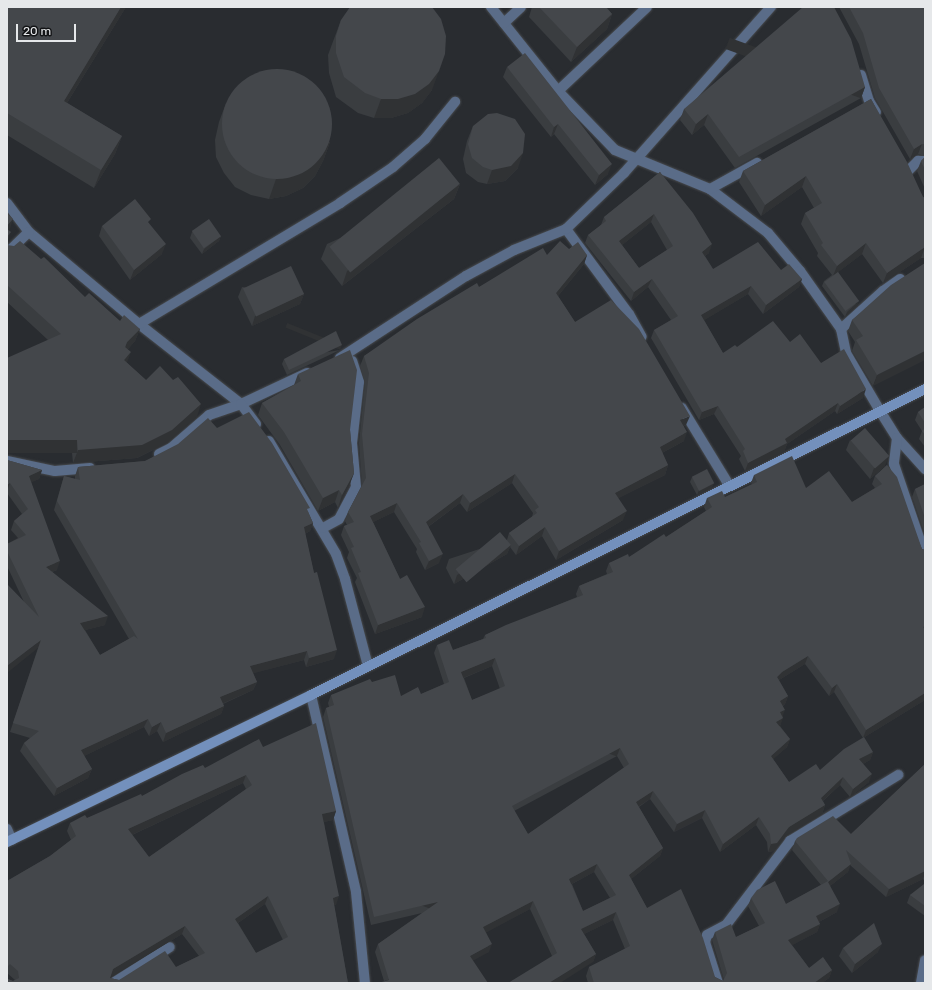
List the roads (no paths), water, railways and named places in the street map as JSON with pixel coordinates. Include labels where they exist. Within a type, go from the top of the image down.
[{"type":"street","points":[[491,7],[558,91],[615,150],[710,190],[768,233],[800,271],[841,329],[846,353],[880,411],[897,438],[925,468]]},
{"type":"street","points":[[504,23],[521,7]]},
{"type":"street","points":[[558,91],[647,7]]},
{"type":"street","points":[[152,458],[171,448],[209,415],[241,404],[349,354],[466,276],[514,250],[566,229],[624,174],[636,158],[771,7]]},
{"type":"street","points":[[857,62],[865,103],[882,121]]},
{"type":"street","points":[[139,324],[340,203],[393,167],[425,139],[455,102]]},
{"type":"street","points":[[710,190],[765,159]]},
{"type":"street","points":[[915,182],[907,167],[918,161],[925,160]]},
{"type":"street","points":[[7,203],[29,232],[139,324],[241,404],[274,448],[323,528],[345,579],[368,666]]},
{"type":"street","points":[[566,229],[629,314],[648,347]]},
{"type":"street","points":[[7,253],[29,232]]},
{"type":"street","points":[[841,329],[882,291],[908,274]]},
{"type":"street","points":[[323,528],[339,519],[356,487],[352,442],[359,382],[349,354]]},
{"type":"street","points":[[7,829],[10,841],[311,695],[728,485],[925,389]]},
{"type":"street","points":[[678,402],[728,485]]},
{"type":"street","points":[[897,438],[894,464],[925,555]]},
{"type":"street","points":[[7,461],[55,471],[99,468]]},
{"type":"street","points":[[311,695],[356,892],[365,983]]},
{"type":"street","points":[[718,983],[705,942],[707,935],[726,925],[790,841],[898,775]]},
{"type":"street","points":[[113,983],[170,947]]},
{"type":"street","points":[[921,983],[925,960]]}]
